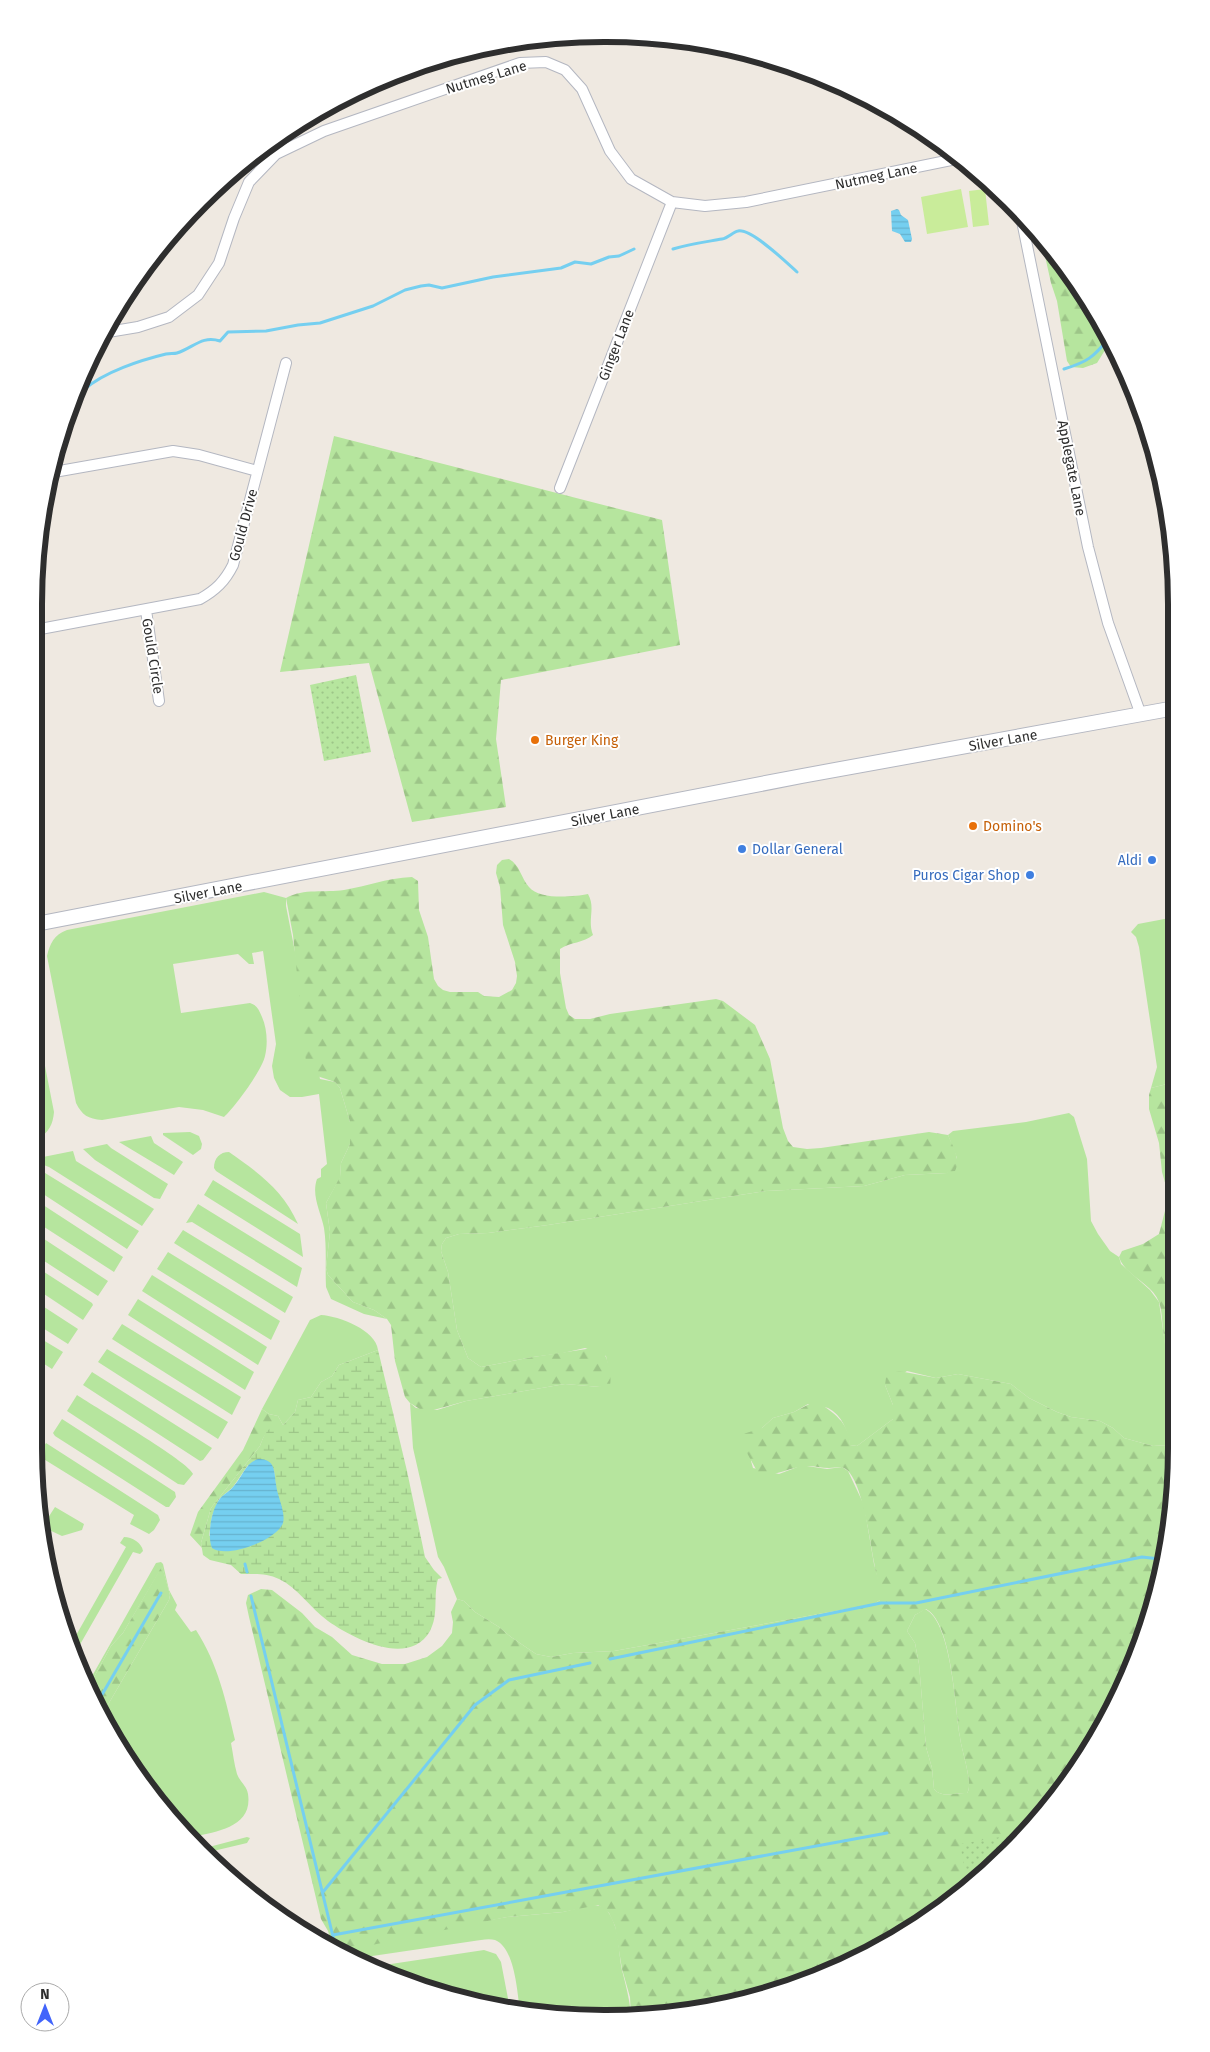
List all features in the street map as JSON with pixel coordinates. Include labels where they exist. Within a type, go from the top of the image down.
[{"type":"main road","name":"Silver Lane","points":[[42,923],[802,776],[1168,709]]},
{"type":"street","name":"Nutmeg Lane","points":[[114,331],[138,327],[169,317],[198,295],[219,263],[234,218],[249,182],[276,154],[324,131],[520,63],[546,62],[565,70],[582,89],[610,151],[631,179],[672,202],[705,206],[746,202],[949,160]]},
{"type":"street","name":"Ginger Lane","points":[[560,488],[672,202]]},
{"type":"street","name":"Applegate Lane","points":[[1022,228],[1088,547],[1108,623],[1141,715]]},
{"type":"street","name":"Gould Drive","points":[[42,629],[200,599],[217,589],[228,576],[233,565],[286,363]]},
{"type":"street","points":[[59,471],[173,451],[199,455],[257,471]]},
{"type":"street","name":"Gould Circle","points":[[146,610],[159,701]]},
{"type":"green space","points":[[961,189],[968,227],[927,234],[921,197]]},
{"type":"green space","points":[[985,190],[989,225],[973,227],[969,191]]},
{"type":"green space","points":[[1045,255],[1073,292],[1105,349],[1097,363],[1083,368],[1071,367],[1067,361],[1057,301]]},
{"type":"green space","points":[[334,436],[662,520],[680,645],[501,680],[496,739],[506,807],[412,822],[369,663],[280,672]]},
{"type":"green space","points":[[356,675],[371,752],[324,761],[310,685]]},
{"type":"green space","points":[[509,859],[516,865],[529,887],[540,894],[548,896],[574,896],[588,894],[590,899],[592,909],[591,930],[593,935],[560,949],[560,973],[569,1015],[575,1019],[590,1019],[610,1014],[716,999],[723,1001],[755,1025],[770,1059],[783,1128],[788,1141],[793,1147],[821,1148],[929,1132],[948,1135],[956,1153],[957,1166],[955,1171],[947,1173],[905,1175],[864,1186],[766,1191],[548,1225],[488,1233],[459,1234],[446,1238],[442,1244],[441,1251],[448,1272],[457,1330],[468,1358],[481,1367],[594,1348],[601,1350],[606,1356],[610,1372],[610,1385],[600,1387],[565,1384],[466,1401],[430,1411],[423,1411],[410,1403],[405,1397],[395,1361],[391,1325],[387,1319],[374,1310],[353,1302],[328,1275],[326,1268],[330,1232],[326,1203],[340,1177],[341,1163],[350,1144],[350,1122],[340,1088],[335,1082],[314,1075],[308,1070],[306,1063],[293,935],[286,898],[300,893],[344,890],[412,877],[418,881],[419,910],[428,937],[434,979],[438,986],[450,992],[478,992],[484,996],[499,997],[512,990],[517,976],[515,962],[503,925],[500,887],[496,873],[497,865],[502,860]]},
{"type":"green space","points":[[264,892],[286,898],[320,1079],[335,1082],[340,1088],[350,1122],[350,1144],[341,1163],[340,1178],[326,1203],[330,1232],[326,1268],[324,1228],[315,1192],[317,1179],[321,1177],[321,1169],[327,1164],[319,1094],[290,1097],[280,1090],[274,1078],[272,1066],[276,1044],[263,951],[252,953],[254,964],[249,964],[238,954],[173,964],[181,1013],[250,1003],[257,1008],[264,1021],[267,1041],[263,1062],[248,1088],[224,1117],[203,1110],[179,1107],[102,1120],[86,1116],[76,1103],[47,956],[51,943],[63,932]]},
{"type":"green space","points":[[1168,918],[1168,1084],[1151,1088],[1157,1067],[1139,947],[1136,937],[1131,932],[1138,924]]},
{"type":"green space","points":[[42,1051],[54,1112],[50,1128],[42,1136]]},
{"type":"green space","points":[[1168,1084],[1168,1391],[1162,1315],[1159,1302],[1156,1295],[1122,1264],[1119,1257],[1122,1251],[1143,1244],[1159,1234],[1166,1207],[1166,1186],[1162,1172],[1159,1143],[1149,1109],[1151,1088]]},
{"type":"green space","points":[[1069,1113],[1074,1117],[1087,1159],[1091,1221],[1110,1251],[1119,1257],[1121,1264],[1150,1290],[1159,1302],[1168,1370],[1168,1445],[1153,1446],[1124,1438],[1113,1428],[1100,1421],[1071,1417],[1057,1412],[1029,1398],[1011,1384],[958,1374],[936,1378],[907,1371],[885,1385],[893,1405],[893,1419],[857,1446],[850,1445],[844,1424],[833,1411],[826,1407],[808,1404],[794,1412],[773,1418],[762,1428],[751,1461],[753,1468],[779,1474],[800,1466],[827,1469],[842,1467],[848,1471],[864,1505],[874,1564],[880,1586],[880,1600],[874,1604],[614,1651],[573,1653],[551,1657],[536,1654],[475,1612],[464,1601],[457,1599],[438,1557],[413,1448],[410,1403],[416,1408],[437,1410],[466,1401],[565,1384],[600,1387],[609,1371],[606,1356],[585,1348],[481,1367],[468,1358],[457,1330],[448,1272],[441,1251],[442,1244],[446,1238],[459,1234],[488,1233],[548,1225],[766,1191],[864,1186],[905,1175],[947,1173],[957,1158],[948,1135],[953,1131],[1026,1122]]},
{"type":"green space","points":[[190,1132],[199,1136],[202,1144],[201,1149],[193,1155],[163,1135],[163,1133]]},
{"type":"green space","points":[[151,1136],[154,1143],[183,1162],[174,1175],[119,1142]]},
{"type":"green space","points":[[107,1144],[168,1184],[160,1199],[154,1198],[95,1160],[83,1149]]},
{"type":"green space","points":[[73,1151],[76,1161],[154,1209],[142,1226],[42,1164],[42,1157]]},
{"type":"green space","points":[[229,1152],[269,1183],[285,1201],[298,1224],[216,1171],[214,1164],[218,1156]]},
{"type":"green space","points":[[42,1171],[139,1231],[127,1249],[42,1193]]},
{"type":"green space","points":[[213,1180],[300,1234],[303,1257],[204,1195]]},
{"type":"green space","points":[[42,1204],[123,1257],[114,1272],[42,1226]]},
{"type":"green space","points":[[198,1204],[302,1268],[297,1287],[192,1222],[186,1223]]},
{"type":"green space","points":[[183,1230],[293,1297],[285,1313],[174,1243]]},
{"type":"green space","points":[[42,1238],[108,1281],[98,1296],[42,1260]]},
{"type":"green space","points":[[168,1252],[280,1321],[271,1340],[157,1269]]},
{"type":"green space","points":[[326,1268],[328,1275],[353,1302],[374,1310],[387,1319],[364,1314],[331,1299],[326,1287]]},
{"type":"green space","points":[[42,1271],[92,1303],[93,1305],[83,1320],[42,1293]]},
{"type":"green space","points":[[152,1275],[267,1347],[258,1365],[142,1291]]},
{"type":"green space","points":[[138,1299],[254,1372],[245,1390],[128,1315]]},
{"type":"green space","points":[[42,1306],[78,1329],[68,1344],[42,1328]]},
{"type":"green space","points":[[321,1315],[337,1318],[356,1325],[371,1336],[378,1350],[339,1365],[332,1376],[321,1382],[311,1397],[298,1400],[295,1412],[283,1425],[278,1416],[269,1414],[262,1409],[310,1320]]},
{"type":"green space","points":[[122,1324],[241,1397],[232,1415],[112,1339]]},
{"type":"green space","points":[[42,1339],[63,1352],[52,1369],[42,1363]]},
{"type":"green space","points":[[107,1349],[228,1422],[218,1439],[98,1362]]},
{"type":"green space","points":[[378,1350],[425,1557],[442,1578],[438,1579],[433,1625],[421,1642],[409,1647],[395,1649],[380,1646],[351,1635],[328,1621],[298,1593],[279,1579],[265,1575],[241,1574],[231,1565],[210,1560],[203,1555],[201,1543],[211,1508],[260,1446],[268,1431],[274,1426],[283,1425],[295,1412],[298,1400],[311,1397],[321,1382],[332,1376],[339,1365]],"holes":[[[248,1465],[274,1470],[276,1489],[209,1536],[212,1516],[219,1499],[233,1487]]]},
{"type":"green space","points":[[899,1371],[936,1378],[958,1374],[1011,1384],[1029,1398],[1057,1412],[1071,1417],[1100,1421],[1113,1428],[1124,1438],[1153,1446],[1168,1445],[1163,1520],[1157,1557],[1138,1628],[1125,1662],[1109,1696],[1073,1760],[1028,1818],[1003,1845],[976,1870],[918,1915],[854,1951],[786,1980],[715,1999],[678,2005],[631,2009],[630,1997],[622,1969],[615,1926],[609,1913],[598,1905],[563,1912],[507,1917],[367,1946],[348,1947],[330,1937],[321,1919],[249,1617],[246,1603],[248,1595],[261,1589],[272,1590],[302,1613],[315,1627],[332,1637],[352,1655],[382,1664],[405,1664],[427,1657],[442,1646],[452,1633],[453,1622],[451,1612],[457,1599],[464,1601],[475,1612],[536,1654],[551,1657],[573,1653],[614,1651],[874,1604],[880,1600],[879,1585],[860,1494],[848,1471],[841,1467],[803,1466],[774,1474],[758,1473],[741,1442],[740,1435],[762,1428],[773,1418],[794,1412],[815,1401],[828,1409],[844,1424],[850,1445],[857,1446],[893,1419],[893,1405],[885,1385],[886,1378],[892,1373]],"holes":[[[926,1609],[935,1617],[942,1631],[951,1667],[961,1743],[968,1775],[969,1789],[967,1793],[941,1794],[934,1789],[932,1768],[926,1747],[919,1664],[915,1643],[907,1631],[915,1615]]]},
{"type":"green space","points":[[92,1372],[212,1448],[203,1460],[200,1461],[83,1385]]},
{"type":"green space","points":[[77,1395],[160,1447],[193,1474],[184,1485],[178,1484],[67,1411]]},
{"type":"green space","points":[[262,1409],[269,1414],[278,1416],[283,1425],[271,1429],[266,1434],[260,1446],[211,1508],[201,1543],[202,1548],[190,1535],[198,1512],[243,1450]]},
{"type":"green space","points":[[62,1419],[175,1492],[176,1497],[169,1507],[166,1507],[55,1436],[53,1433]]},
{"type":"green space","points":[[46,1443],[158,1515],[160,1520],[154,1530],[149,1534],[130,1524],[134,1515],[43,1458],[42,1449]]},
{"type":"green space","points":[[55,1507],[84,1524],[82,1530],[62,1536],[49,1530],[47,1519]]},
{"type":"green space","points":[[124,1537],[130,1538],[141,1545],[143,1551],[140,1554],[133,1552],[79,1646],[75,1637],[126,1547],[120,1543]]},
{"type":"green space","points":[[161,1562],[163,1564],[169,1590],[177,1605],[175,1610],[191,1632],[196,1630],[216,1669],[235,1740],[231,1743],[236,1770],[248,1794],[248,1805],[245,1814],[239,1821],[232,1826],[198,1836],[182,1818],[137,1760],[107,1707],[169,1600],[170,1595],[162,1567],[123,1633],[111,1646],[93,1679],[92,1676],[156,1563]]},
{"type":"green space","points":[[162,1566],[170,1595],[169,1600],[107,1707],[93,1679],[111,1646],[123,1633]]},
{"type":"green space","points":[[925,1609],[934,1617],[947,1648],[961,1743],[968,1775],[969,1789],[967,1793],[941,1794],[934,1789],[932,1768],[926,1747],[919,1664],[915,1643],[907,1631],[915,1615]]},
{"type":"green space","points":[[1012,1835],[966,1878],[960,1844]]},
{"type":"green space","points":[[247,1837],[250,1838],[247,1843],[213,1851],[209,1847]]},
{"type":"green space","points":[[591,1905],[605,1908],[608,1912],[615,1925],[630,2009],[605,2010],[519,2003],[511,1961],[502,1945],[493,1939],[368,1957],[346,1946],[507,1917],[563,1912]]},
{"type":"green space","points":[[484,1950],[496,1954],[501,1962],[509,2001],[424,1980],[385,1965]]},
{"type":"water","points":[[897,209],[908,220],[911,242],[905,242],[900,234],[892,231],[891,211]]},
{"type":"water","points":[[258,1459],[268,1461],[273,1467],[284,1519],[283,1523],[271,1536],[251,1546],[229,1551],[219,1551],[212,1548],[210,1530],[216,1505],[250,1464]]},
{"type":"waterway","points":[[673,249],[722,239],[738,231],[744,231],[759,240],[797,272]]},
{"type":"waterway","points":[[86,388],[102,377],[123,367],[166,354],[177,353],[203,341],[220,341],[228,332],[266,331],[320,323],[373,306],[405,290],[421,286],[429,285],[442,288],[493,277],[561,268],[575,262],[591,264],[609,257],[619,256],[634,249]]},
{"type":"waterway","points":[[1064,369],[1089,358],[1103,345]]},
{"type":"waterway","points":[[610,1659],[881,1603],[916,1603],[1142,1557],[1157,1559]]},
{"type":"waterway","points":[[245,1564],[247,1572]]},
{"type":"waterway","points":[[101,1696],[161,1593]]},
{"type":"waterway","points":[[251,1596],[334,1939]]},
{"type":"waterway","points":[[323,1892],[475,1705],[509,1680],[590,1663]]},
{"type":"waterway","points":[[333,1935],[887,1833]]},
{"type":"place","name":"Burger King","points":[[535,740]]},
{"type":"place","name":"Domino's","points":[[973,826]]},
{"type":"place","name":"Dollar General","points":[[742,849]]},
{"type":"place","name":"Aldi","points":[[1152,860]]},
{"type":"place","name":"Puros Cigar Shop","points":[[1030,875]]}]
